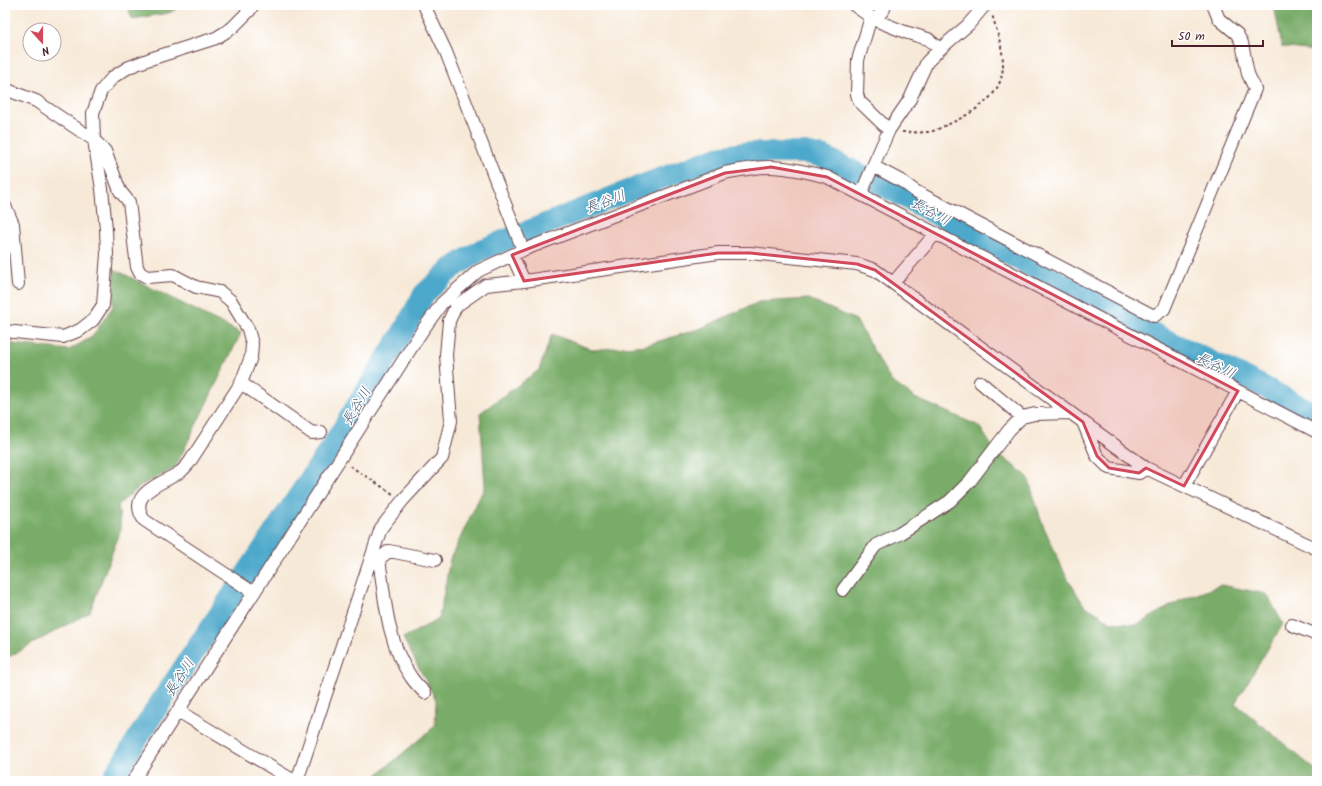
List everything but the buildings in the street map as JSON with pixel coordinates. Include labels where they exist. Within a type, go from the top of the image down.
[{"type":"street","points":[[5,332],[63,337],[80,330],[93,320],[103,305],[107,254],[106,229],[102,189],[94,140],[93,113],[101,92],[113,77],[129,67],[216,38],[232,28],[253,5]]},
{"type":"street","points":[[424,5],[446,52],[518,252],[524,281]]},
{"type":"street","points":[[854,5],[873,19],[905,32],[928,39],[940,49]]},
{"type":"street","points":[[884,5],[884,9],[873,19],[858,60],[857,94],[859,101],[888,133]]},
{"type":"street","points":[[873,166],[903,182],[915,191],[1154,316],[1164,309],[1255,89],[1248,74],[1242,43],[1237,34],[1219,19],[1213,5]]},
{"type":"street","points":[[861,194],[888,133],[910,100],[927,62],[940,49],[988,9]]},
{"type":"street","points":[[5,89],[36,101],[94,140],[105,152],[120,191],[129,202],[137,267],[140,273],[147,277],[173,275],[196,287],[220,292],[231,301],[248,329],[252,344],[251,356],[241,383],[189,463],[181,472],[148,490],[142,497],[139,504],[139,513],[144,520],[254,594]]},
{"type":"street","points":[[133,781],[422,331],[442,303],[478,271],[518,252],[725,173],[771,167],[804,170],[827,177],[1317,432]]},
{"type":"street","points":[[5,206],[13,224],[18,284]]},
{"type":"street","points":[[893,283],[936,233]]},
{"type":"street","points":[[297,781],[375,560],[381,528],[403,500],[442,458],[451,421],[446,355],[449,321],[456,306],[486,285],[524,281],[718,253],[750,253],[857,264],[875,270],[1146,468],[1317,549]]},
{"type":"street","points":[[980,382],[1022,417]]},
{"type":"street","points":[[241,383],[312,433],[321,432]]},
{"type":"street","points":[[1184,486],[1238,391]]},
{"type":"street","points":[[843,590],[876,545],[899,534],[950,501],[970,481],[1009,430],[1022,417],[1035,414],[1070,413]]},
{"type":"street","points":[[1083,422],[1097,456],[1109,468],[1139,473],[1146,468]]},
{"type":"street","points":[[375,560],[389,551],[435,560]]},
{"type":"street","points":[[375,560],[390,628],[397,651],[411,677],[425,693]]},
{"type":"street","points":[[1292,624],[1317,635]]},
{"type":"street","points":[[178,711],[294,781]]},
{"type":"path","points":[[888,133],[928,132],[938,129],[967,116],[983,104],[996,90],[1002,75],[1003,58],[988,9]]},
{"type":"path","points":[[340,460],[403,500]]},
{"type":"highlighted area","points":[[771,167],[827,177],[1238,391],[1184,486],[1146,468],[1139,473],[1109,468],[1097,456],[1083,422],[875,270],[857,264],[750,253],[718,253],[524,281],[512,255],[725,173]]},
{"type":"green space","points":[[127,5],[183,5],[169,13],[132,19]]},
{"type":"green space","points":[[1274,5],[1317,5],[1317,48],[1314,51],[1282,47]]},
{"type":"green space","points":[[114,269],[241,333],[175,468],[142,485],[118,505],[121,529],[90,612],[5,659],[5,343],[69,350],[92,337],[113,306]]},
{"type":"green space","points":[[809,299],[856,320],[891,381],[915,398],[979,426],[995,451],[1028,477],[1042,523],[1066,576],[1084,605],[1111,622],[1137,625],[1179,601],[1221,585],[1267,594],[1283,624],[1235,703],[1313,768],[1317,769],[1317,781],[370,781],[435,726],[436,700],[403,638],[439,619],[450,559],[485,486],[480,413],[539,370],[552,334],[593,350],[646,345],[699,329],[759,302]]},
{"type":"waterway","name":"長谷川","points":[[111,781],[158,706],[332,446],[403,332],[424,294],[451,269],[481,250],[643,185],[718,157],[745,153],[805,153],[825,157],[888,188],[1158,336],[1264,387],[1317,415]]}]
